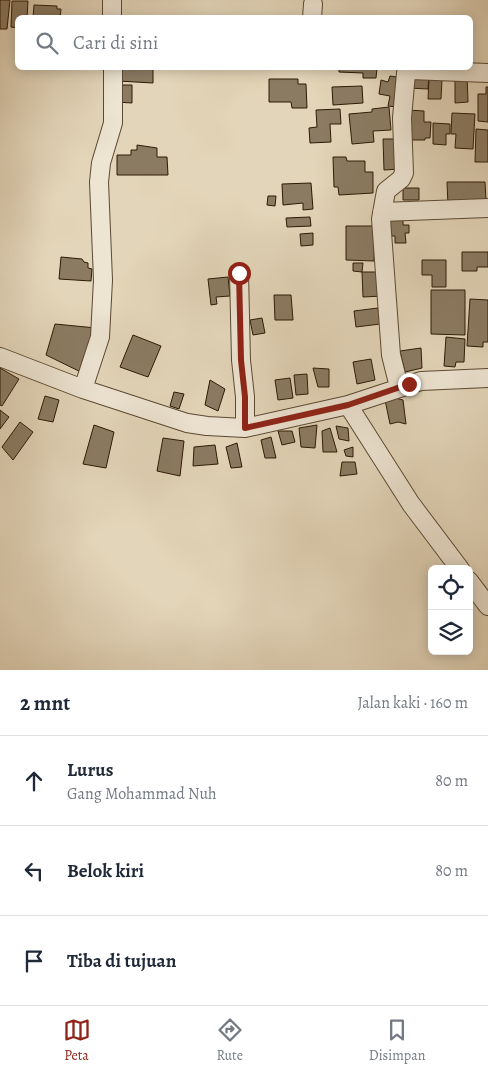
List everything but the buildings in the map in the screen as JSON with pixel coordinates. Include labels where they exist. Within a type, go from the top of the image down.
[{"type":"street","points":[[112,0],[112,15]]},
{"type":"street","points":[[84,389],[100,337],[103,280],[99,182],[101,163],[113,123],[113,70]]},
{"type":"street","points":[[399,387],[391,355],[382,212],[386,191],[401,179],[404,173],[402,118],[408,70]]},
{"type":"street","points":[[428,70],[488,73]]},
{"type":"street","points":[[382,212],[488,208]]},
{"type":"street","points":[[239,273],[245,428]]},
{"type":"street","points":[[0,358],[84,389],[187,423],[245,428],[348,405],[399,387],[428,380],[488,378]]},
{"type":"street","points":[[348,405],[411,504],[457,565]]},
{"type":"street","points":[[473,586],[488,606]]},
{"type":"route","points":[[239,273],[245,428],[348,405],[409,384]]}]
